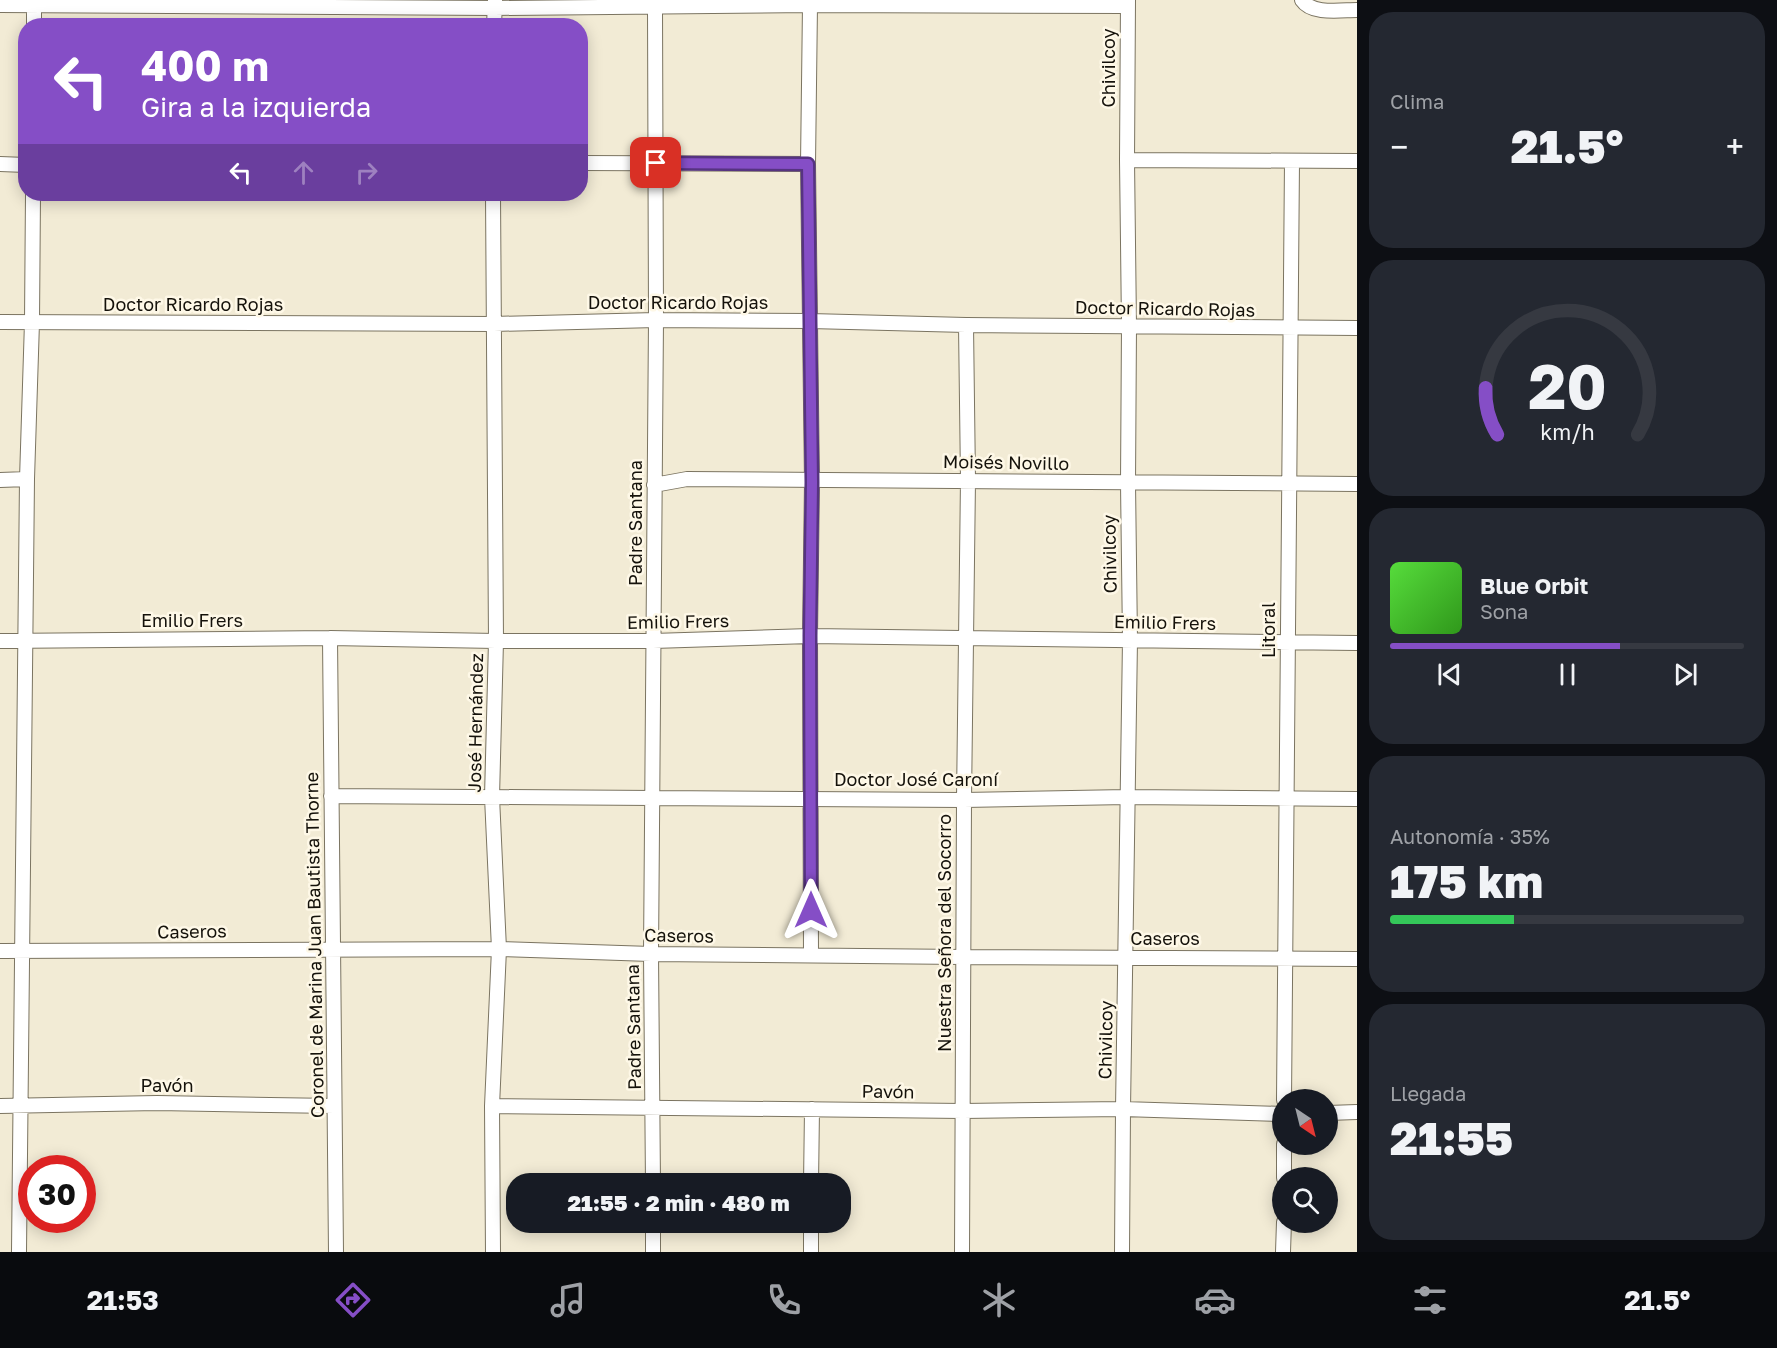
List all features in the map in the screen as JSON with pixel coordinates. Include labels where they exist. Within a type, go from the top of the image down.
[{"type":"street","points":[[1302,0],[1308,7],[1314,9],[1357,10]]},
{"type":"street","points":[[0,5],[34,3],[495,4],[655,7],[1128,3]]},
{"type":"street","name":"Chivilcoy","points":[[1122,1252],[1130,640],[1126,160],[1128,3]]},
{"type":"street","points":[[810,5],[808,164],[812,482],[811,955]]},
{"type":"street","name":"Padre Santana","points":[[653,1173],[651,797],[656,320],[655,7]]},
{"type":"street","points":[[1126,160],[1357,161]]},
{"type":"street","name":"Litoral","points":[[1284,1089],[1292,161]]},
{"type":"street","points":[[588,163],[808,164]]},
{"type":"street","points":[[0,165],[18,165]]},
{"type":"street","points":[[19,1252],[27,479],[33,201]]},
{"type":"street","name":"José Hernández","points":[[493,1252],[492,1106],[499,949],[492,797],[496,641],[494,201]]},
{"type":"street","name":"Doctor Ricardo Rojas","points":[[0,322],[494,324],[656,320],[1357,328]]},
{"type":"street","name":"Nuestra Señora del Socorro","points":[[962,1252],[968,480],[966,325]]},
{"type":"street","points":[[0,480],[27,479]]},
{"type":"street","name":"Moisés Novillo","points":[[654,485],[687,479],[812,482],[968,480],[1357,484]]},
{"type":"street","name":"Emilio Frers","points":[[0,641],[330,638],[653,641],[810,636],[1357,644]]},
{"type":"street","name":"Coronel de Marina Juan Bautista Thorne","points":[[330,638],[336,1252]]},
{"type":"street","name":"Doctor José Caroní","points":[[331,796],[964,800],[1127,797],[1357,800]]},
{"type":"street","name":"Caseros","points":[[0,951],[334,948],[499,949],[651,954],[1357,959]]},
{"type":"street","name":"Pavón","points":[[0,1106],[157,1103],[334,1106]]},
{"type":"street","name":"Pavón","points":[[492,1106],[963,1111],[1123,1109],[1272,1114]]},
{"type":"street","points":[[811,1173],[812,1109]]},
{"type":"street","points":[[1338,1113],[1357,1112]]},
{"type":"street","points":[[653,1233],[653,1252]]},
{"type":"street","points":[[811,1233],[811,1252]]},
{"type":"street","points":[[1283,1252],[1284,1233]]},
{"type":"route","points":[[656,163],[808,164],[812,482],[811,910]]}]
